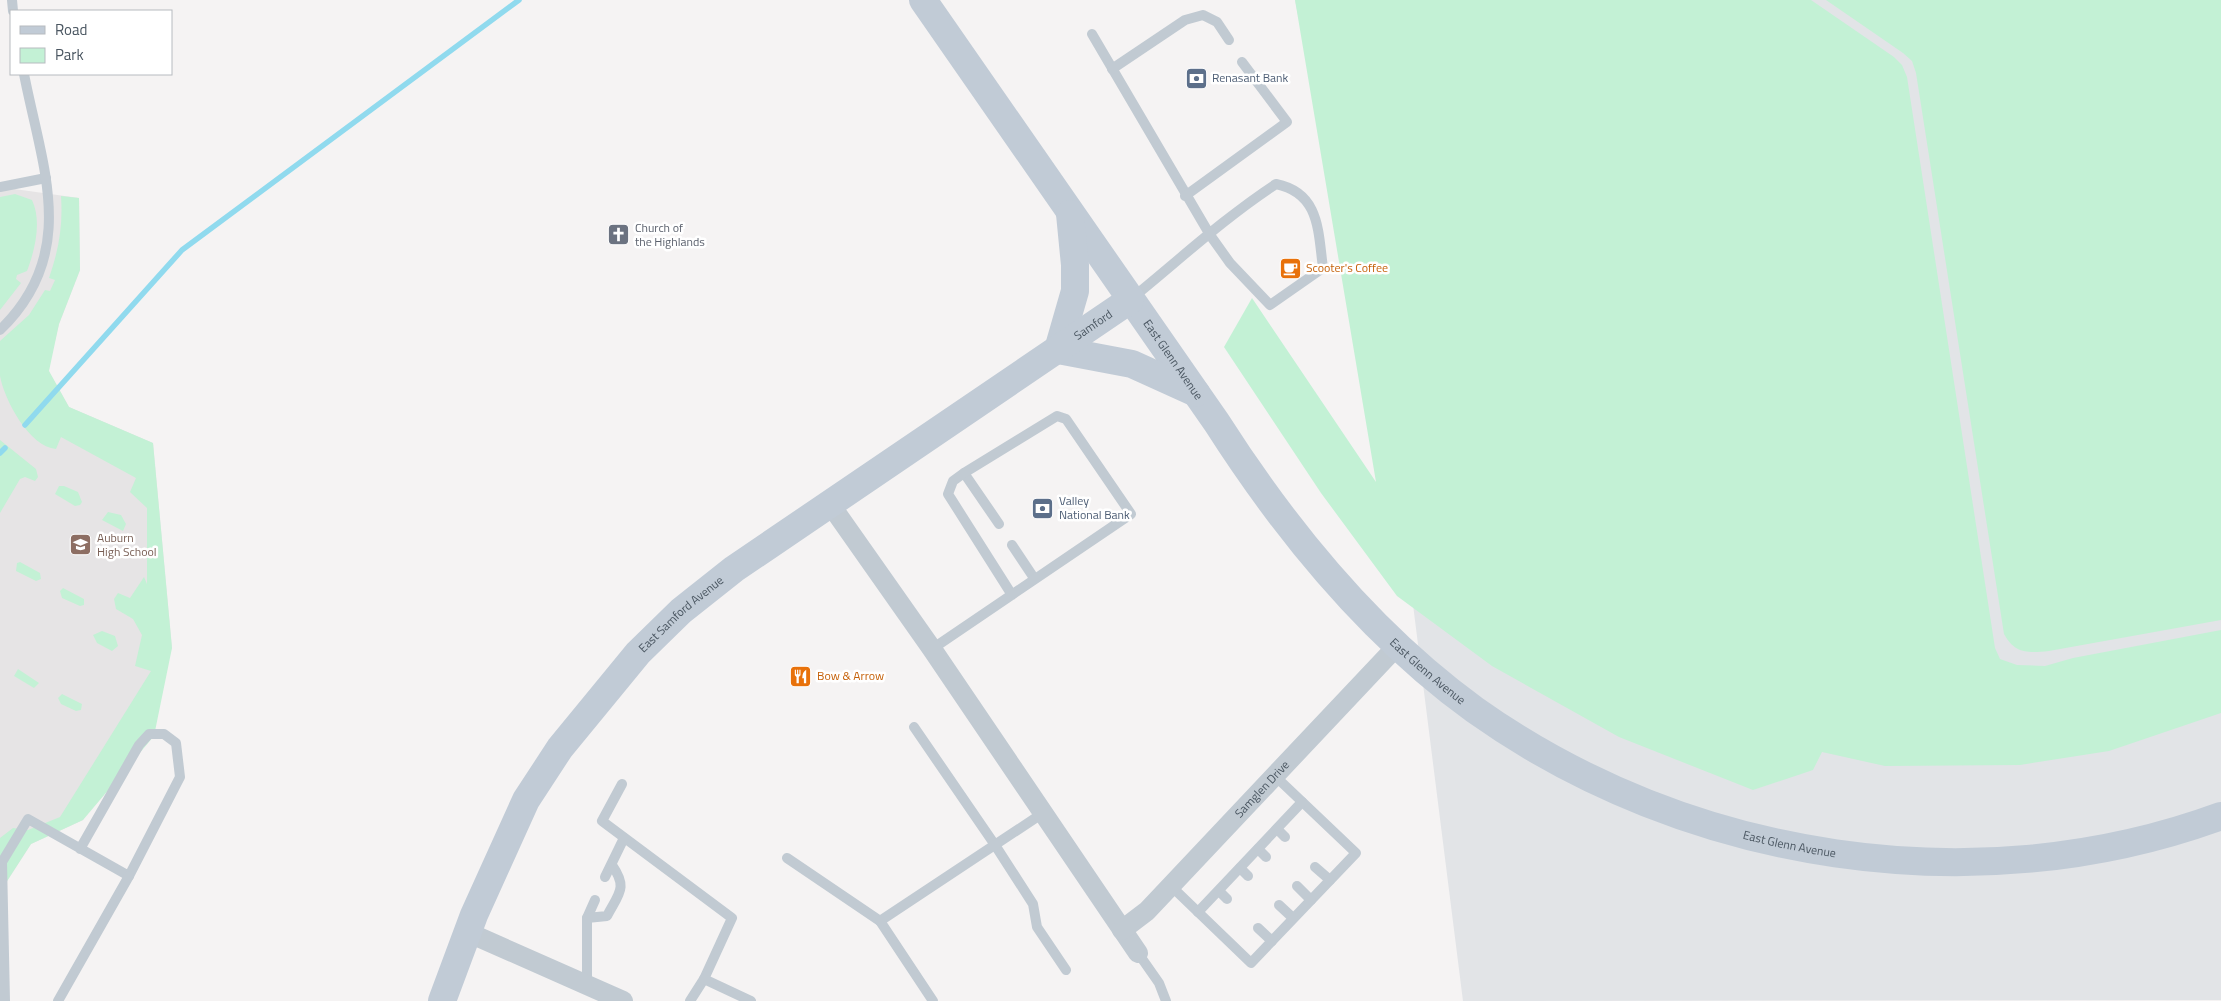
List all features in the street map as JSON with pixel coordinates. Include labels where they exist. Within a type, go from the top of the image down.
[{"type":"main road","name":"East Glenn Avenue","points":[[923,0],[1249,472],[1305,546],[1353,601],[1398,645],[1474,709],[1533,747],[1588,776],[1661,808],[1711,826],[1797,847],[1885,859],[1930,862],[2024,859],[2118,845],[2164,834],[2221,816]]},
{"type":"main road","points":[[1069,210],[1075,265],[1075,291],[1058,350],[1132,364],[1196,393]]},
{"type":"main road","name":"Samford","points":[[1058,350],[1130,300]]},
{"type":"main road","name":"East Samford Avenue","points":[[442,1001],[468,932],[526,800],[575,728],[638,653],[681,611],[734,569],[1058,350]]},
{"type":"street","points":[[830,504],[932,649],[1138,953]]},
{"type":"street","name":"Samglen Drive","points":[[1122,930],[1147,911],[1398,645]]},
{"type":"street","points":[[468,932],[623,1001]]},
{"type":"lane","points":[[1112,69],[1185,20],[1202,15],[1217,22],[1228,40]]},
{"type":"lane","points":[[1092,34],[1185,196],[1210,235],[1230,263],[1270,305],[1323,268],[1318,225],[1311,206],[1290,187],[1276,184],[1252,200],[1210,235],[1130,300]]},
{"type":"lane","points":[[1185,196],[1287,122],[1242,62]]},
{"type":"lane","points":[[0,330],[27,298],[44,260],[50,219],[46,178],[24,75]]},
{"type":"lane","points":[[0,187],[46,178]]},
{"type":"lane","points":[[932,649],[1012,595],[1034,578],[1131,514],[1066,419],[1057,416],[1046,420],[964,473],[953,481],[948,494],[1012,595]]},
{"type":"lane","points":[[964,473],[999,524]]},
{"type":"lane","points":[[1012,546],[1034,578]]},
{"type":"lane","points":[[914,727],[1033,904],[1037,927],[1066,970]]},
{"type":"lane","points":[[58,1001],[129,876],[180,777],[176,744],[164,734],[149,734],[139,745],[80,848]]},
{"type":"lane","points":[[1170,886],[1251,963],[1356,853],[1275,776]]},
{"type":"lane","points":[[622,784],[602,821],[732,918],[704,979],[690,1001]]},
{"type":"lane","points":[[1198,912],[1302,802]]},
{"type":"lane","points":[[880,921],[1043,813]]},
{"type":"lane","points":[[5,1001],[2,862],[28,819],[129,876]]},
{"type":"lane","points":[[1277,829],[1285,837]]},
{"type":"lane","points":[[606,877],[624,838]]},
{"type":"lane","points":[[1258,849],[1266,857]]},
{"type":"lane","points":[[787,858],[880,921],[933,1001]]},
{"type":"lane","points":[[587,918],[607,916],[622,885],[621,878],[612,864]]},
{"type":"lane","points":[[1315,867],[1330,880]]},
{"type":"lane","points":[[1240,868],[1248,876]]},
{"type":"lane","points":[[1297,886],[1311,900]]},
{"type":"lane","points":[[1218,891],[1227,899]]},
{"type":"lane","points":[[587,985],[587,918],[595,900]]},
{"type":"lane","points":[[1279,905],[1293,918]]},
{"type":"lane","points":[[1258,928],[1272,941]]},
{"type":"lane","points":[[1138,953],[1159,983],[1166,1001]]},
{"type":"lane","points":[[704,979],[751,1001]]},
{"type":"shaded area","points":[[1295,0],[2221,0],[2221,1000],[1463,1001],[1408,565]]},
{"type":"shaded area","name":"Auburn High School","points":[[0,187],[79,198],[80,270],[59,324],[48,370],[69,407],[153,443],[172,648],[83,820],[31,844],[0,892]]},
{"type":"green space","points":[[1295,0],[1811,0],[1894,57],[1902,65],[1907,77],[1995,648],[2000,659],[2017,665],[2045,666],[2073,658],[2221,630],[2221,713],[2109,751],[2020,765],[1885,766],[1822,752],[1813,770],[1753,790],[1619,737],[1492,666],[1397,596],[1321,493],[1224,347],[1252,298],[1376,482]]},
{"type":"green space","points":[[1826,0],[2221,0],[2221,620],[2041,652],[2023,651],[2008,641],[2004,634],[1916,73],[1912,61],[1903,53]]},
{"type":"green space","points":[[15,194],[32,200],[37,217],[36,236],[33,254],[27,271],[17,275],[16,279],[21,283],[0,310],[0,197]]},
{"type":"green space","points":[[61,196],[79,198],[80,270],[59,324],[49,371],[69,407],[153,443],[172,648],[154,736],[83,820],[31,844],[0,892],[0,838],[13,828],[28,830],[60,817],[151,671],[135,666],[142,635],[133,619],[116,609],[114,599],[118,593],[130,598],[144,577],[147,584],[147,508],[130,492],[136,478],[61,437],[56,449],[36,440],[27,431],[12,409],[2,386],[0,376],[0,341],[29,315],[45,290],[50,291],[55,280],[49,278],[60,237]]},
{"type":"green space","points":[[0,440],[36,469],[38,477],[35,481],[25,477],[20,479],[0,513]]},
{"type":"green space","points":[[59,486],[64,486],[78,492],[82,502],[80,505],[75,506],[55,494]]},
{"type":"green space","points":[[108,512],[121,515],[126,524],[123,531],[102,520]]},
{"type":"green space","points":[[20,562],[40,573],[41,579],[36,581],[16,571],[17,563]]},
{"type":"green space","points":[[63,588],[84,599],[84,605],[80,606],[62,598],[60,591]]},
{"type":"green space","points":[[102,631],[115,636],[118,646],[112,651],[97,643],[93,635]]},
{"type":"green space","points":[[18,669],[39,683],[34,688],[14,676]]},
{"type":"green space","points":[[62,694],[82,704],[81,710],[76,711],[61,704],[58,698]]},
{"type":"waterway","points":[[25,425],[182,250],[519,0]]},
{"type":"waterway","points":[[0,453],[5,448]]},
{"type":"place","name":"Renasant Bank","points":[[1196,78]]},
{"type":"place","name":"Church of the Highlands","points":[[619,235]]},
{"type":"place","name":"Scooter's Coffee","points":[[1290,268]]},
{"type":"place","name":"Valley National Bank","points":[[1043,508]]},
{"type":"place","name":"Auburn High School","points":[[81,545]]},
{"type":"place","name":"Bow & Arrow","points":[[801,676]]}]
